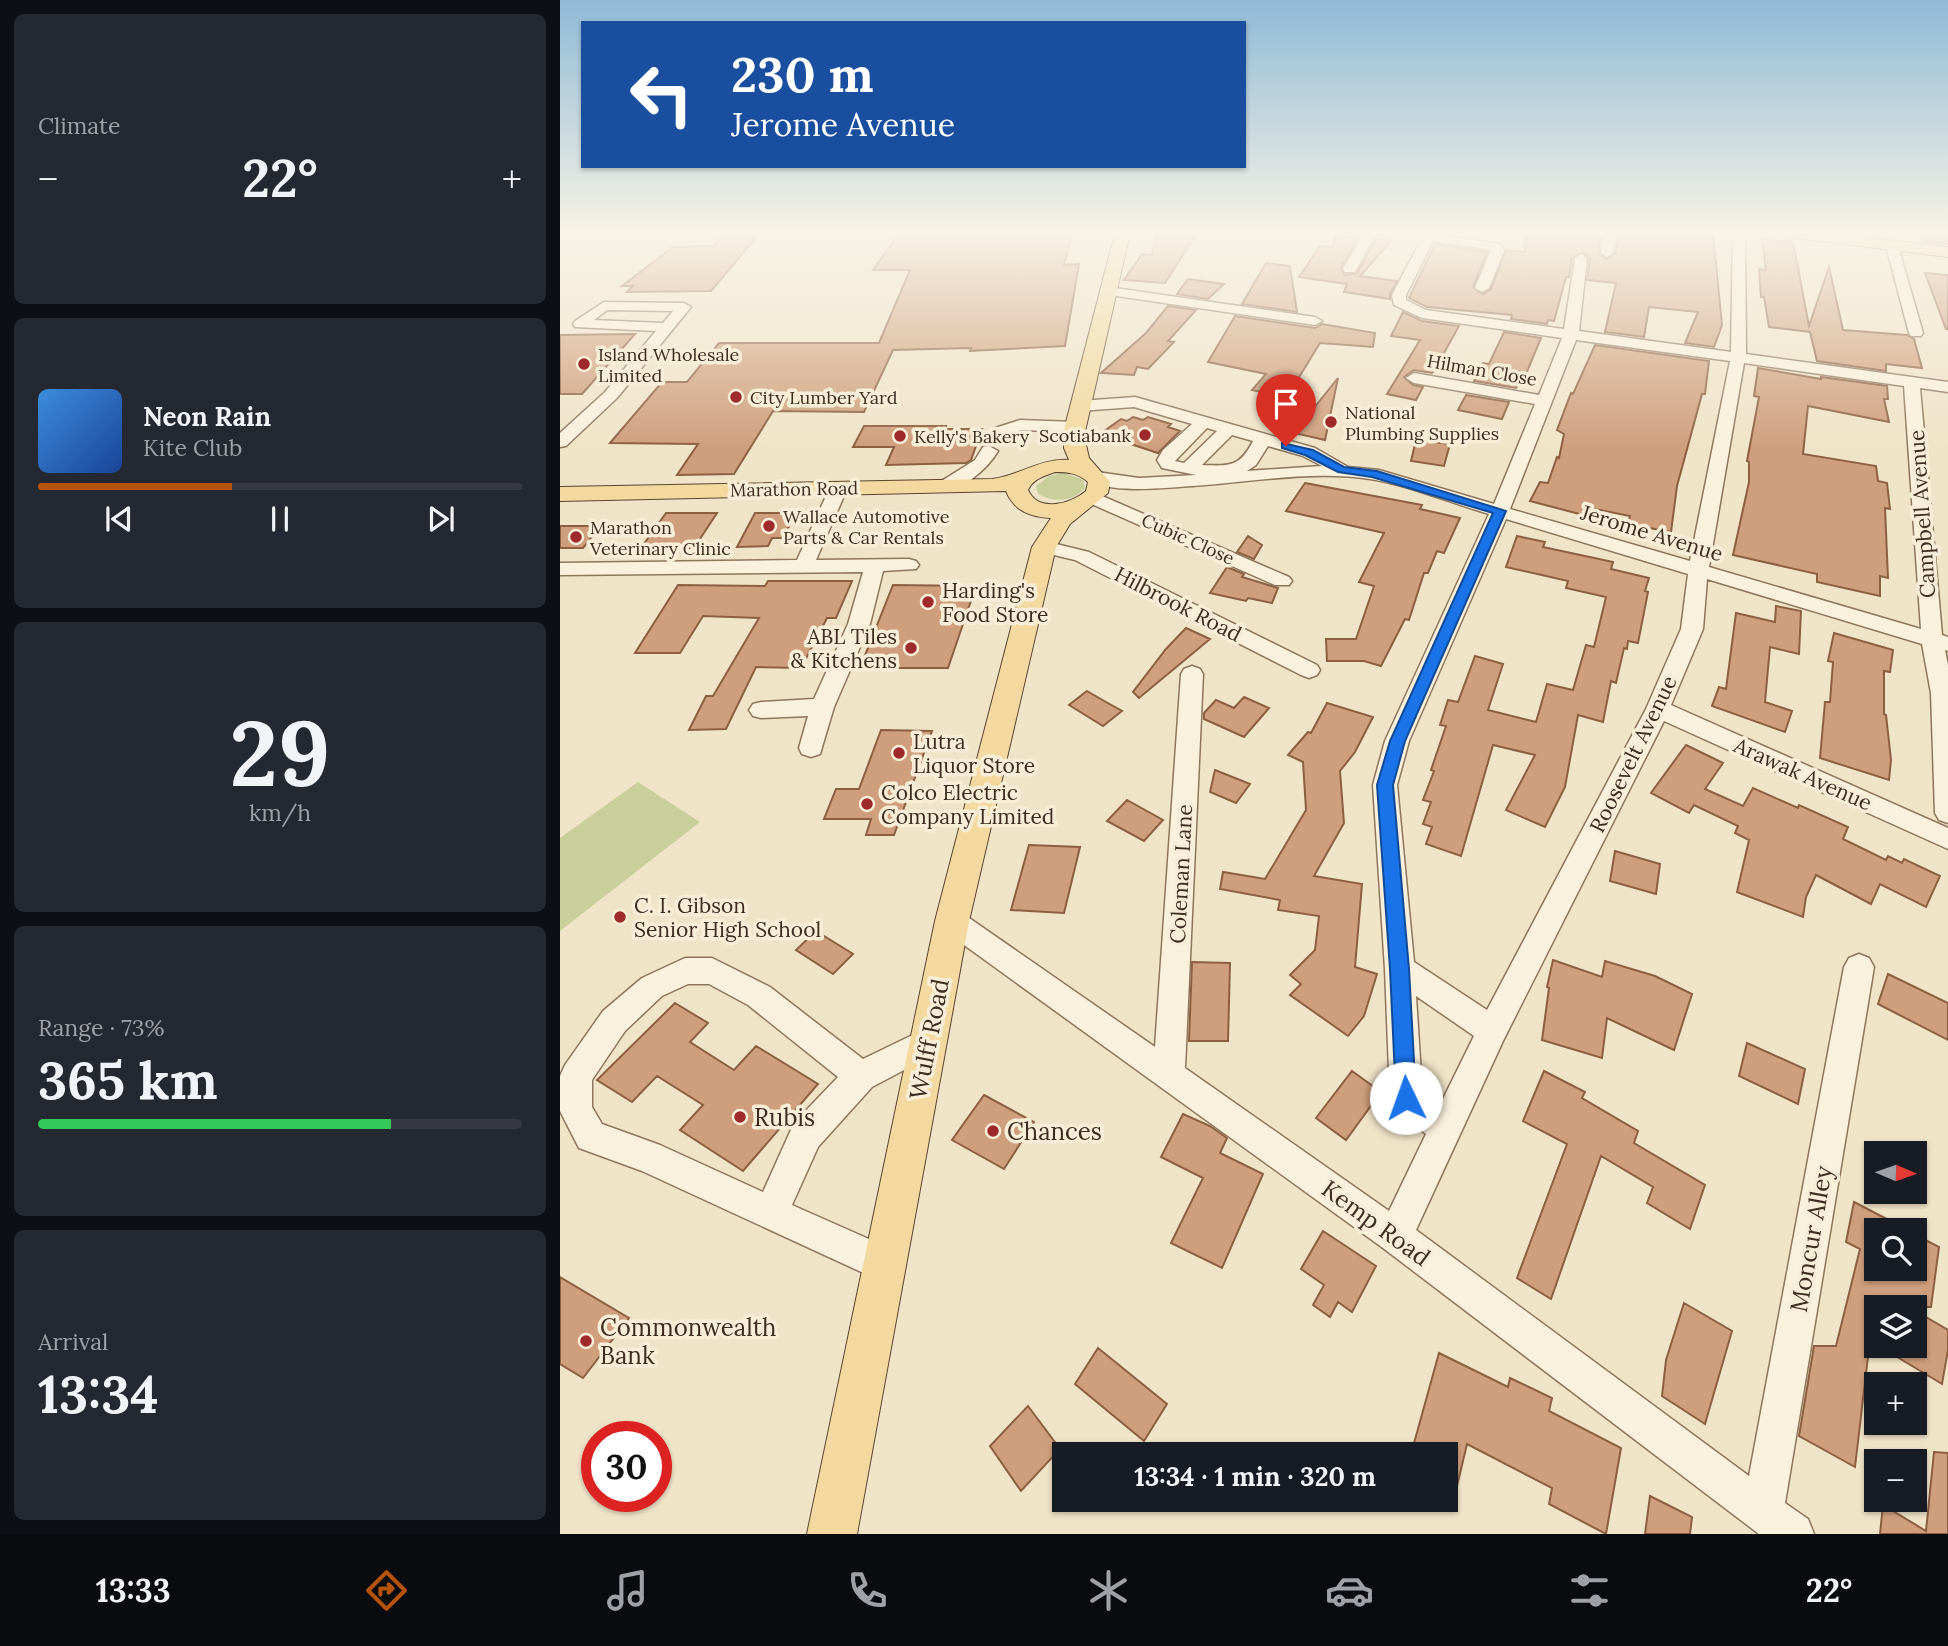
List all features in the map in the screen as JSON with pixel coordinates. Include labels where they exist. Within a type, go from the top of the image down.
[{"type":"main road","points":[[1092,489],[1073,448],[1075,428],[1105,305]]},
{"type":"main road","points":[[1044,547],[1040,524],[1021,501],[1017,490],[1028,475],[1054,459],[1075,428]]},
{"type":"main road","name":"Marathon Road","points":[[560,494],[1004,485],[1054,466],[1080,468],[1092,489],[1056,511],[1031,508],[1021,501],[984,494],[560,501]]},
{"type":"main road","name":"Wulff Road","points":[[832,1534],[952,921],[1044,547],[1061,520],[1092,489]]},
{"type":"street","points":[[1202,305],[1315,321]]},
{"type":"street","points":[[1403,305],[1422,314],[1948,387]]},
{"type":"street","points":[[1445,1129],[1406,1098],[1385,785],[1397,741],[1500,511],[1571,335],[1575,305]]},
{"type":"street","name":"Roosevelt Avenue","points":[[1395,1236],[1492,1031],[1658,709],[1692,629],[1698,570],[1738,357],[1738,305]]},
{"type":"street","points":[[1910,305],[1916,333]]},
{"type":"street","points":[[560,442],[611,395],[684,306],[604,306],[579,326],[666,327]]},
{"type":"street","name":"Hilman Close","points":[[1414,378],[1543,401]]},
{"type":"street","name":"Campbell Avenue","points":[[1912,382],[1940,642],[1948,813]]},
{"type":"street","name":"Jerome Avenue","points":[[1080,406],[1135,402],[1309,452],[1342,470]]},
{"type":"street","points":[[1203,422],[1166,460],[1174,466],[1189,468],[1241,468],[1248,464],[1263,439]]},
{"type":"street","points":[[946,486],[982,463],[1000,431],[1010,427],[1075,428]]},
{"type":"street","points":[[1189,468],[1229,429]]},
{"type":"street","name":"Jerome Avenue","points":[[1092,489],[1342,470],[1373,474],[1940,642]]},
{"type":"street","name":"Cubic Close","points":[[1092,489],[1282,581]]},
{"type":"street","points":[[803,568],[835,496]]},
{"type":"street","name":"Hilbrook Road","points":[[1044,547],[1082,556],[1309,670]]},
{"type":"street","points":[[560,569],[909,565]]},
{"type":"street","points":[[811,748],[822,707],[859,624],[874,566]]},
{"type":"street","name":"Coleman Lane","points":[[1169,1074],[1192,674]]},
{"type":"street","points":[[761,710],[822,707]]},
{"type":"street","name":"Arawak Avenue","points":[[1658,709],[1948,839]]},
{"type":"street","name":"Kemp Road","points":[[952,921],[1395,1236],[1781,1527]]},
{"type":"street","name":"Moncur Alley","points":[[1781,1527],[1858,967]]},
{"type":"street","points":[[1399,969],[1492,1031]]},
{"type":"street","points":[[860,1076],[759,996],[712,971],[684,971],[652,987],[614,1021],[576,1076],[576,1111],[591,1136],[648,1157],[883,1264]]},
{"type":"street","points":[[771,1213],[806,1135],[860,1076],[929,1041]]},
{"type":"green space","points":[[1063,473],[1083,479],[1085,488],[1075,496],[1063,500],[1038,494],[1036,486],[1049,476]]},
{"type":"green space","points":[[638,782],[700,822],[560,931],[560,838]]},
{"type":"building","points":[[895,305],[1072,305],[1065,346],[970,351],[971,348],[893,350],[864,412],[773,411],[734,474],[677,475],[698,444],[610,443],[662,382],[687,382],[719,343],[879,343]]},
{"type":"building","points":[[1246,305],[1296,305],[1297,312]]},
{"type":"building","points":[[1422,305],[1558,305],[1554,321],[1548,320],[1547,324],[1511,319],[1512,315]]},
{"type":"building","points":[[1611,305],[1720,305],[1722,325],[1714,347],[1685,343],[1698,312],[1649,307],[1644,337],[1605,332]]},
{"type":"building","points":[[1765,305],[1805,305],[1809,326],[1816,305],[1837,305],[1843,330],[1907,335],[1914,339],[1922,368],[1886,364],[1886,371],[1817,361],[1810,332],[1769,327]]},
{"type":"building","points":[[1937,305],[1948,305],[1946,329]]},
{"type":"building","points":[[1168,306],[1196,310],[1168,341],[1174,342],[1148,369],[1137,367],[1134,375],[1101,373],[1146,333]]},
{"type":"building","points":[[1403,312],[1422,321],[1459,326],[1432,373],[1414,370],[1404,377],[1413,385],[1423,387],[1416,400],[1387,394],[1420,340],[1391,336]]},
{"type":"building","points":[[1235,316],[1315,328],[1322,324],[1375,333],[1373,347],[1320,343],[1287,397],[1252,390],[1266,374],[1208,362]]},
{"type":"building","points":[[1504,332],[1541,338],[1521,386],[1516,388],[1474,381],[1483,363],[1489,364]]},
{"type":"building","name":"Island Wholesale Limited","points":[[635,334],[582,394],[560,394],[560,335]]},
{"type":"building","points":[[1595,345],[1709,361],[1705,394],[1702,394],[1677,486],[1671,532],[1628,524],[1630,516],[1590,508],[1587,516],[1530,501],[1540,482],[1548,483],[1557,457],[1559,458],[1564,434],[1557,430],[1571,393],[1573,394]]},
{"type":"building","points":[[1758,368],[1821,379],[1887,386],[1888,399],[1884,399],[1889,422],[1808,406],[1803,454],[1876,466],[1878,481],[1887,483],[1890,509],[1885,508],[1888,578],[1880,576],[1880,596],[1817,582],[1817,574],[1733,555],[1749,482],[1747,461],[1759,397],[1754,396]]},
{"type":"building","points":[[1338,378],[1325,440],[1294,433]]},
{"type":"building","points":[[1466,395],[1509,402],[1502,419],[1458,410]]},
{"type":"building","name":"Scotiabank","points":[[1133,417],[1143,420],[1148,417],[1171,424],[1168,427],[1180,431],[1158,453],[1100,434],[1121,419],[1127,421]]},
{"type":"building","name":"Kelly's Bakery","points":[[864,426],[982,429],[971,460],[966,463],[886,465],[894,447],[853,447]]},
{"type":"building","points":[[1416,440],[1450,444],[1444,466],[1411,461]]},
{"type":"building","points":[[1305,483],[1422,505],[1420,509],[1460,518],[1444,553],[1437,551],[1428,573],[1424,573],[1409,620],[1405,619],[1381,666],[1364,661],[1327,661],[1326,639],[1356,639],[1374,586],[1359,582],[1384,533],[1286,511]]},
{"type":"building","points":[[666,513],[717,513],[694,548],[641,548]]},
{"type":"building","name":"Wallace Automotive Parts & Car Rentals","points":[[755,513],[796,513],[783,538],[772,538],[768,546],[737,547]]},
{"type":"building","name":"Marathon Veterinary Clinic","points":[[560,526],[600,526],[583,548],[560,548]]},
{"type":"building","points":[[1248,536],[1262,545],[1254,559],[1237,552]]},
{"type":"building","points":[[1517,536],[1545,542],[1543,547],[1613,562],[1611,569],[1649,578],[1645,591],[1648,592],[1638,643],[1628,641],[1627,649],[1624,648],[1616,683],[1611,681],[1603,722],[1578,715],[1565,787],[1545,827],[1506,810],[1535,755],[1493,745],[1461,856],[1426,844],[1432,827],[1423,824],[1431,802],[1423,800],[1446,726],[1440,725],[1448,700],[1458,702],[1475,656],[1503,664],[1488,710],[1536,722],[1547,684],[1573,690],[1586,645],[1594,647],[1606,597],[1566,588],[1568,581],[1506,567]]},
{"type":"building","points":[[1227,567],[1244,574],[1242,577],[1278,588],[1272,603],[1248,598],[1246,601],[1210,593]]},
{"type":"building","points":[[768,581],[852,581],[836,618],[827,618],[801,668],[756,667],[726,729],[689,730],[706,696],[713,696],[759,618],[703,616],[680,653],[635,653],[678,585],[765,586]]},
{"type":"building","points":[[893,585],[976,586],[948,668],[860,668]]},
{"type":"building","points":[[1776,606],[1801,611],[1799,654],[1770,647],[1765,702],[1792,711],[1785,732],[1712,706],[1719,687],[1726,689],[1736,613],[1775,622]]},
{"type":"building","points":[[1186,628],[1210,639],[1139,698],[1133,692]]},
{"type":"building","points":[[1834,633],[1893,650],[1890,672],[1884,671],[1884,714],[1891,760],[1889,780],[1820,758],[1825,702],[1830,702],[1833,662],[1828,661]]},
{"type":"building","points":[[1087,691],[1122,711],[1103,726],[1069,705]]},
{"type":"building","points":[[1244,697],[1269,708],[1244,737],[1204,719],[1204,713],[1216,700],[1234,708]]},
{"type":"building","points":[[1327,703],[1373,717],[1355,752],[1340,771],[1344,823],[1314,876],[1362,884],[1355,967],[1377,974],[1364,1016],[1348,1036],[1290,995],[1301,984],[1290,975],[1315,950],[1319,916],[1278,910],[1280,900],[1220,889],[1223,872],[1265,879],[1306,810],[1303,762],[1288,755],[1308,732],[1311,733]]},
{"type":"building","points":[[881,730],[932,731],[894,835],[866,835],[871,819],[824,819],[836,789],[859,789]]},
{"type":"building","points":[[1686,745],[1723,763],[1705,789],[1743,806],[1753,788],[1798,808],[1799,805],[1848,827],[1843,839],[1886,860],[1888,856],[1902,863],[1904,859],[1940,876],[1926,907],[1880,884],[1871,904],[1816,875],[1806,897],[1803,917],[1737,892],[1749,840],[1735,833],[1738,826],[1694,805],[1689,813],[1651,793]]},
{"type":"building","points":[[1215,770],[1250,784],[1236,803],[1210,792]]},
{"type":"building","points":[[1127,800],[1163,820],[1144,841],[1107,821]]},
{"type":"building","points":[[1029,845],[1080,847],[1064,913],[1011,910]]},
{"type":"building","points":[[1615,851],[1660,864],[1656,894],[1610,881]]},
{"type":"building","points":[[816,931],[853,954],[833,974],[796,950]]},
{"type":"building","points":[[1553,960],[1602,977],[1605,961],[1655,976],[1692,994],[1674,1050],[1607,1018],[1602,1058],[1542,1040],[1547,987]]},
{"type":"building","points":[[1192,962],[1230,963],[1228,1041],[1189,1041]]},
{"type":"building","points":[[1888,974],[1948,1003],[1948,1040],[1878,1004]]},
{"type":"building","name":"Rubis","points":[[675,1003],[708,1023],[690,1042],[734,1070],[756,1046],[818,1084],[743,1171],[680,1130],[703,1105],[657,1076],[632,1102],[597,1080]]},
{"type":"building","points":[[1747,1043],[1805,1069],[1798,1104],[1739,1076]]},
{"type":"building","points":[[1352,1071],[1381,1092],[1346,1140],[1316,1118]]},
{"type":"building","points":[[1544,1071],[1585,1092],[1582,1098],[1638,1131],[1634,1143],[1705,1185],[1690,1229],[1647,1203],[1653,1187],[1601,1156],[1551,1299],[1517,1278],[1567,1144],[1523,1121]]},
{"type":"building","name":"Chances","points":[[984,1095],[1034,1122],[1004,1169],[952,1140]]},
{"type":"building","points":[[1183,1114],[1210,1126],[1227,1138],[1220,1153],[1263,1174],[1222,1268],[1171,1243],[1203,1178],[1161,1157]]},
{"type":"building","points":[[1854,1202],[1885,1218],[1864,1218],[1864,1281],[1927,1281],[1927,1241],[1939,1247],[1931,1307],[1927,1307],[1927,1295],[1864,1295],[1864,1358],[1868,1358],[1866,1372],[1864,1372],[1855,1467],[1799,1436],[1814,1346],[1836,1346],[1860,1249],[1846,1242]]},
{"type":"building","points":[[1323,1231],[1376,1266],[1352,1312],[1338,1302],[1330,1317],[1313,1305],[1324,1285],[1301,1269]]},
{"type":"building","name":"Commonwealth Bank","points":[[560,1277],[629,1318],[583,1378],[560,1364]]},
{"type":"building","points":[[1684,1303],[1732,1331],[1705,1424],[1662,1396],[1666,1360]]},
{"type":"building","points":[[1927,1318],[1948,1330],[1948,1350],[1942,1384],[1927,1375],[1927,1372],[1922,1372],[1899,1358],[1927,1358]]},
{"type":"building","points":[[1098,1348],[1167,1404],[1144,1441],[1075,1384]]},
{"type":"building","points":[[1439,1353],[1508,1387],[1510,1378],[1552,1398],[1549,1411],[1621,1448],[1606,1534],[1549,1504],[1552,1488],[1467,1444],[1458,1482],[1458,1442],[1414,1442]]},
{"type":"building","points":[[1028,1406],[1055,1442],[1052,1442],[1052,1458],[1021,1491],[990,1446]]},
{"type":"building","points":[[1934,1452],[1948,1453],[1948,1534],[1880,1534],[1882,1512],[1895,1512],[1926,1531]]},
{"type":"building","points":[[1650,1496],[1692,1517],[1690,1534],[1645,1534]]},
{"type":"place","name":"Island Wholesale Limited","points":[[584,364]]},
{"type":"place","name":"City Lumber Yard","points":[[736,397]]},
{"type":"place","name":"National Plumbing Supplies","points":[[1331,422]]},
{"type":"place","name":"Scotiabank","points":[[1145,435]]},
{"type":"place","name":"Kelly's Bakery","points":[[900,436]]},
{"type":"place","name":"Wallace Automotive Parts & Car Rentals","points":[[769,526]]},
{"type":"place","name":"Marathon Veterinary Clinic","points":[[576,537]]},
{"type":"place","name":"Harding's Food Store","points":[[928,602]]},
{"type":"place","name":"ABL Tiles & Kitchens","points":[[911,648]]},
{"type":"place","name":"Lutra Liquor Store","points":[[899,753]]},
{"type":"place","name":"Colco Electric Company Limited","points":[[867,804]]},
{"type":"place","name":"C. I. Gibson Senior High School","points":[[620,917]]},
{"type":"place","name":"Rubis","points":[[740,1117]]},
{"type":"place","name":"Chances","points":[[993,1131]]},
{"type":"place","name":"Commonwealth Bank","points":[[586,1341]]},
{"type":"route","points":[[1286,446],[1309,452],[1342,470],[1373,474],[1412,484],[1500,511],[1397,741],[1385,785],[1406,1098]]}]
